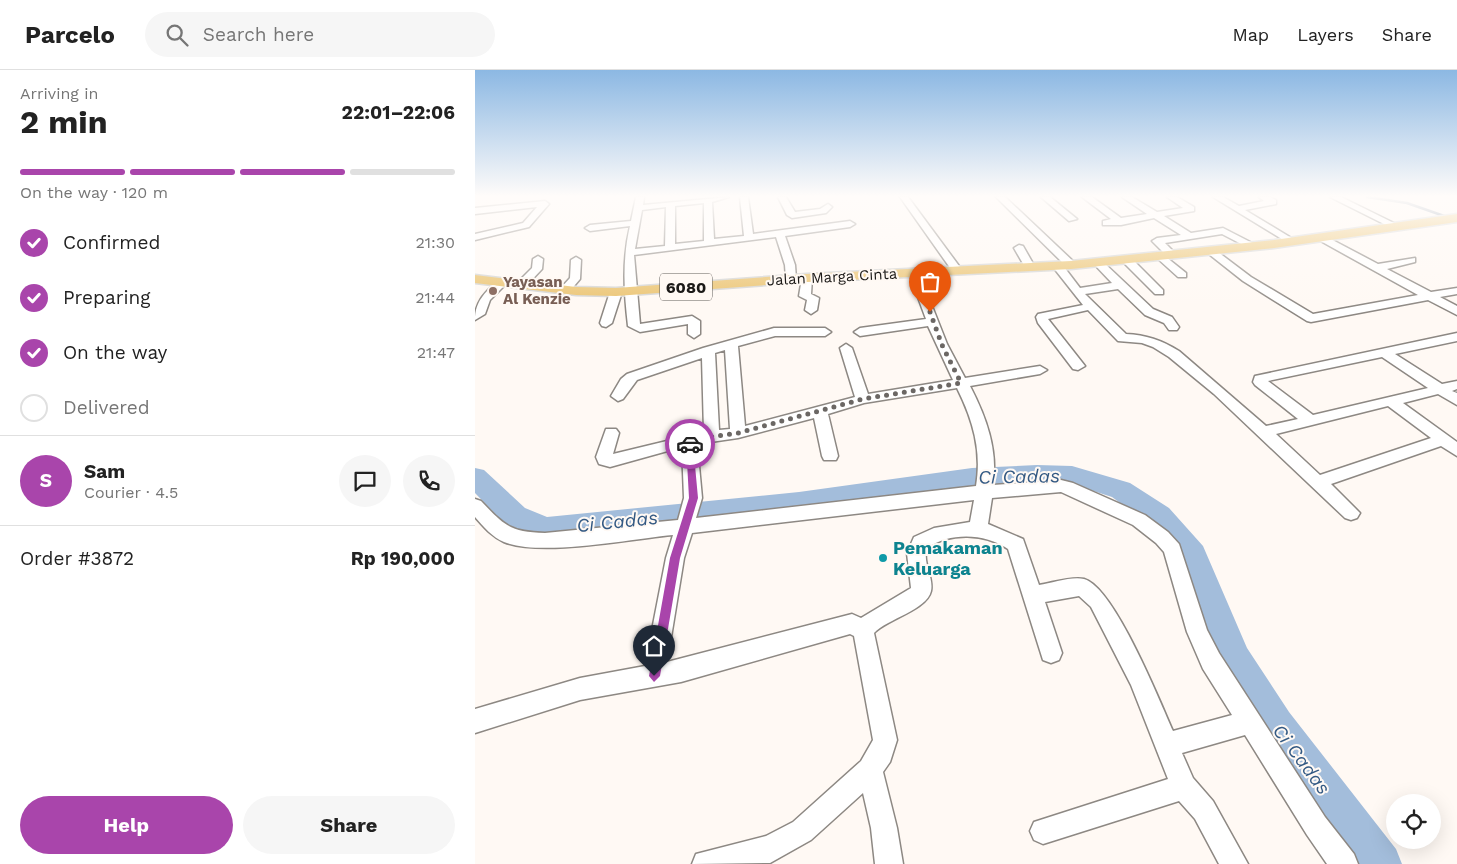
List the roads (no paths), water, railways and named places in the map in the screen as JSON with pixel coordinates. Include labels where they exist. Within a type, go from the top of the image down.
[{"type":"main road","name":"Jalan Marga Cinta","points":[[475,279],[565,290],[623,292],[807,278],[1098,263],[1293,242],[1343,234]]},
{"type":"street","points":[[475,237],[489,234]]},
{"type":"street","points":[[606,323],[623,292],[633,234]]},
{"type":"street","points":[[670,234],[670,248]]},
{"type":"street","points":[[709,234],[709,243]]},
{"type":"street","points":[[629,253],[780,234]]},
{"type":"street","points":[[780,234],[790,265],[791,279]]},
{"type":"street","points":[[932,234],[945,251],[965,269]]},
{"type":"street","points":[[1039,234],[1071,265]]},
{"type":"street","points":[[1182,275],[1166,256],[1157,241],[1199,234]]},
{"type":"street","points":[[1229,234],[1253,246]]},
{"type":"street","points":[[1280,234],[1293,242]]},
{"type":"street","points":[[1320,237],[1457,311]]},
{"type":"street","points":[[1019,248],[1030,266]]},
{"type":"street","points":[[1210,251],[1247,279],[1311,318],[1457,291]]},
{"type":"street","points":[[521,285],[537,269],[538,259]]},
{"type":"street","points":[[565,290],[575,279],[576,260]]},
{"type":"street","points":[[1127,260],[1159,292]]},
{"type":"street","points":[[1376,268],[1411,260]]},
{"type":"street","points":[[1098,263],[1149,312],[1168,320],[1173,327]]},
{"type":"street","points":[[1057,266],[1077,292],[1123,338],[1143,339],[1158,344],[1174,354],[1264,432],[1351,513]]},
{"type":"street","points":[[906,273],[926,298],[932,322],[981,425],[985,482],[978,528]]},
{"type":"street","points":[[807,278],[805,296],[813,299],[811,310]]},
{"type":"street","points":[[475,316],[481,311],[485,299],[501,283]]},
{"type":"street","points":[[1077,292],[1120,285]]},
{"type":"street","points":[[623,292],[635,327],[692,320],[694,322],[695,334]]},
{"type":"street","points":[[1078,366],[1042,320],[1042,316],[1092,306]]},
{"type":"street","points":[[860,332],[932,322]]},
{"type":"street","points":[[618,396],[626,382],[632,377],[708,351],[781,331],[825,332]]},
{"type":"street","points":[[1310,420],[1260,382],[1260,379],[1457,336]]},
{"type":"street","points":[[731,344],[738,433]]},
{"type":"street","points":[[846,348],[863,399]]},
{"type":"street","points":[[708,351],[712,437]]},
{"type":"street","points":[[1383,352],[1437,389],[1457,400]]},
{"type":"street","points":[[611,433],[603,457],[605,460],[611,461],[689,440],[738,433],[863,399],[1040,370]]},
{"type":"street","points":[[1264,432],[1457,385]]},
{"type":"street","points":[[1392,402],[1457,450]]},
{"type":"street","points":[[820,411],[830,456]]},
{"type":"street","points":[[654,676],[675,558],[693,498],[689,440]]},
{"type":"street","points":[[1318,482],[1443,440]]},
{"type":"street","points":[[475,506],[502,534],[521,541],[545,541],[687,517],[903,503],[985,482],[1061,486],[1148,524],[1164,538],[1172,549],[1197,632],[1211,661],[1316,826],[1344,864]]},
{"type":"street","points":[[863,630],[874,620],[908,604],[921,591],[917,548],[921,542],[935,535],[978,528],[1016,544],[1051,653]]},
{"type":"street","points":[[1033,595],[1082,587],[1088,590],[1098,601],[1139,678],[1184,787],[1204,810],[1234,864]]},
{"type":"street","points":[[475,721],[580,689],[681,671],[852,624],[863,630]]},
{"type":"street","points":[[717,863],[771,849],[802,831],[870,770],[881,753],[885,740],[863,630]]},
{"type":"street","points":[[1168,745],[1249,722]]},
{"type":"street","points":[[870,770],[884,828],[889,864]]},
{"type":"street","points":[[1043,830],[1184,787]]},
{"type":"waterway","name":"Ci Cadas","points":[[475,477],[515,516],[546,528],[799,502],[972,477],[1037,474],[1072,475],[1121,490],[1159,516],[1193,555],[1235,660],[1276,725],[1381,864]]},
{"type":"place","name":"Yayasan Al Kenzie","points":[[493,291]]},
{"type":"place","name":"Pemakaman Keluarga","points":[[883,558]]}]
